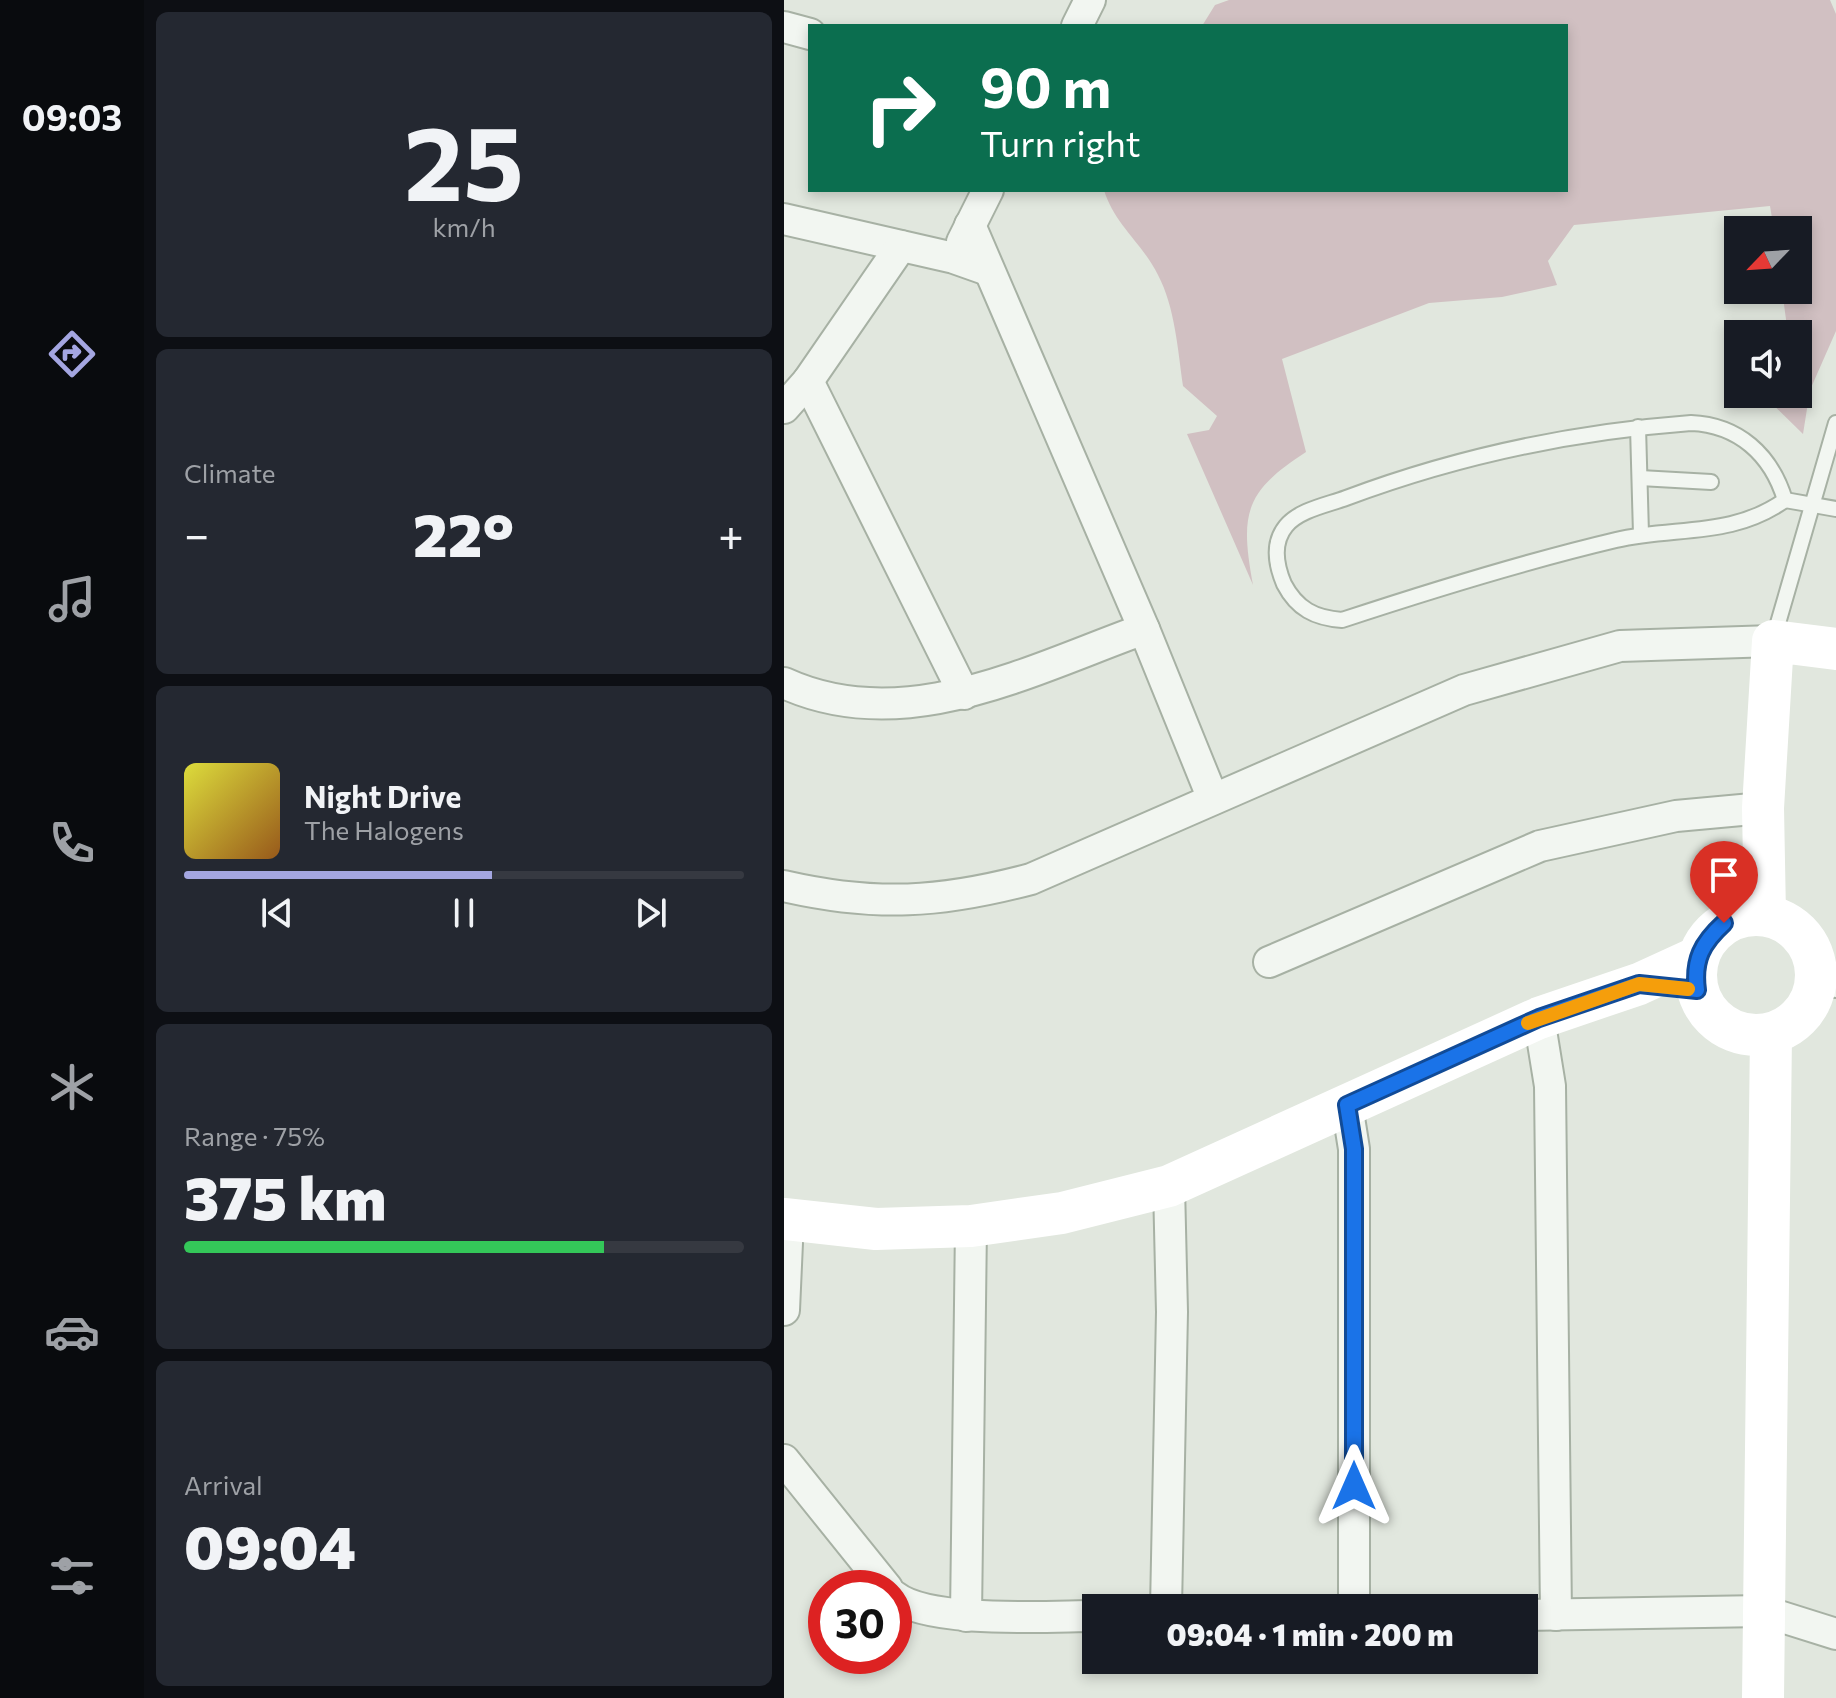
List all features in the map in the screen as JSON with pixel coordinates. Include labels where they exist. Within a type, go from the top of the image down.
[{"type":"street","points":[[1078,24],[1090,0]]},
{"type":"street","points":[[784,27],[808,33]]},
{"type":"street","points":[[954,258],[987,192]]},
{"type":"street","points":[[784,219],[954,258],[988,270]]},
{"type":"street","points":[[970,225],[1144,629],[1213,799]]},
{"type":"street","points":[[784,408],[808,381],[901,246]]},
{"type":"street","points":[[808,381],[964,694]]},
{"type":"street","points":[[784,683],[814,697],[862,704],[913,704],[964,694],[1144,629]]},
{"type":"street","points":[[784,886],[833,897],[891,901],[968,896],[1031,879],[1464,690],[1620,646],[1773,641],[1836,649]]},
{"type":"street","points":[[1765,915],[1763,808],[1773,641]]},
{"type":"street","points":[[1269,962],[1540,846],[1676,816],[1763,808]]},
{"type":"street","points":[[1765,915],[1786,922],[1802,936],[1826,980],[1803,1013],[1788,1026],[1771,1034],[1752,1035],[1725,1026],[1705,1007],[1698,973],[1708,938],[1724,923],[1744,916],[1765,915]]},
{"type":"street","points":[[784,1310],[786,1220],[876,1229],[971,1226],[1062,1213],[1169,1186],[1539,1018],[1639,984],[1698,973]]},
{"type":"street","points":[[1539,1018],[1550,1086],[1556,1615]]},
{"type":"street","points":[[1763,1698],[1771,1034]]},
{"type":"street","points":[[1347,1105],[1354,1149],[1354,1594]]},
{"type":"street","points":[[1166,1594],[1172,1312],[1169,1186]]},
{"type":"street","points":[[966,1616],[971,1226]]},
{"type":"street","points":[[784,1460],[873,1570]]},
{"type":"street","points":[[912,1605],[966,1616],[1082,1616]]},
{"type":"street","points":[[1538,1615],[1763,1611],[1836,1634]]},
{"type":"lane","points":[[1785,500],[1769,466],[1754,448],[1724,427],[1691,423],[1638,427],[1545,440],[1413,473],[1298,515],[1286,525],[1276,552],[1284,583],[1299,606],[1326,619],[1342,620],[1513,564],[1641,534],[1696,531],[1751,521],[1785,500],[1836,509]]},
{"type":"lane","points":[[1773,641],[1836,423]]},
{"type":"lane","points":[[1638,427],[1641,534]]},
{"type":"lane","points":[[1640,478],[1711,482]]},
{"type":"shaded area","points":[[1229,0],[1830,0],[1836,14],[1836,331],[1812,385],[1812,320],[1786,320],[1784,304],[1812,304],[1812,216],[1772,216],[1770,206],[1574,225],[1548,261],[1557,285],[1502,297],[1429,303],[1282,359],[1306,452],[1270,480],[1251,507],[1247,540],[1253,585],[1187,434],[1209,430],[1217,416],[1183,386],[1175,329],[1164,288],[1105,192],[1568,192],[1568,24],[1203,24],[1215,5]]},
{"type":"shaded area","points":[[1776,408],[1807,408],[1803,434]]},
{"type":"slow traffic","points":[[1528,1023],[1639,984],[1688,989]]},
{"type":"route","points":[[1354,1486],[1354,1149],[1347,1105],[1539,1018],[1639,984],[1697,990],[1695,973],[1698,957],[1708,938],[1724,923]]}]
